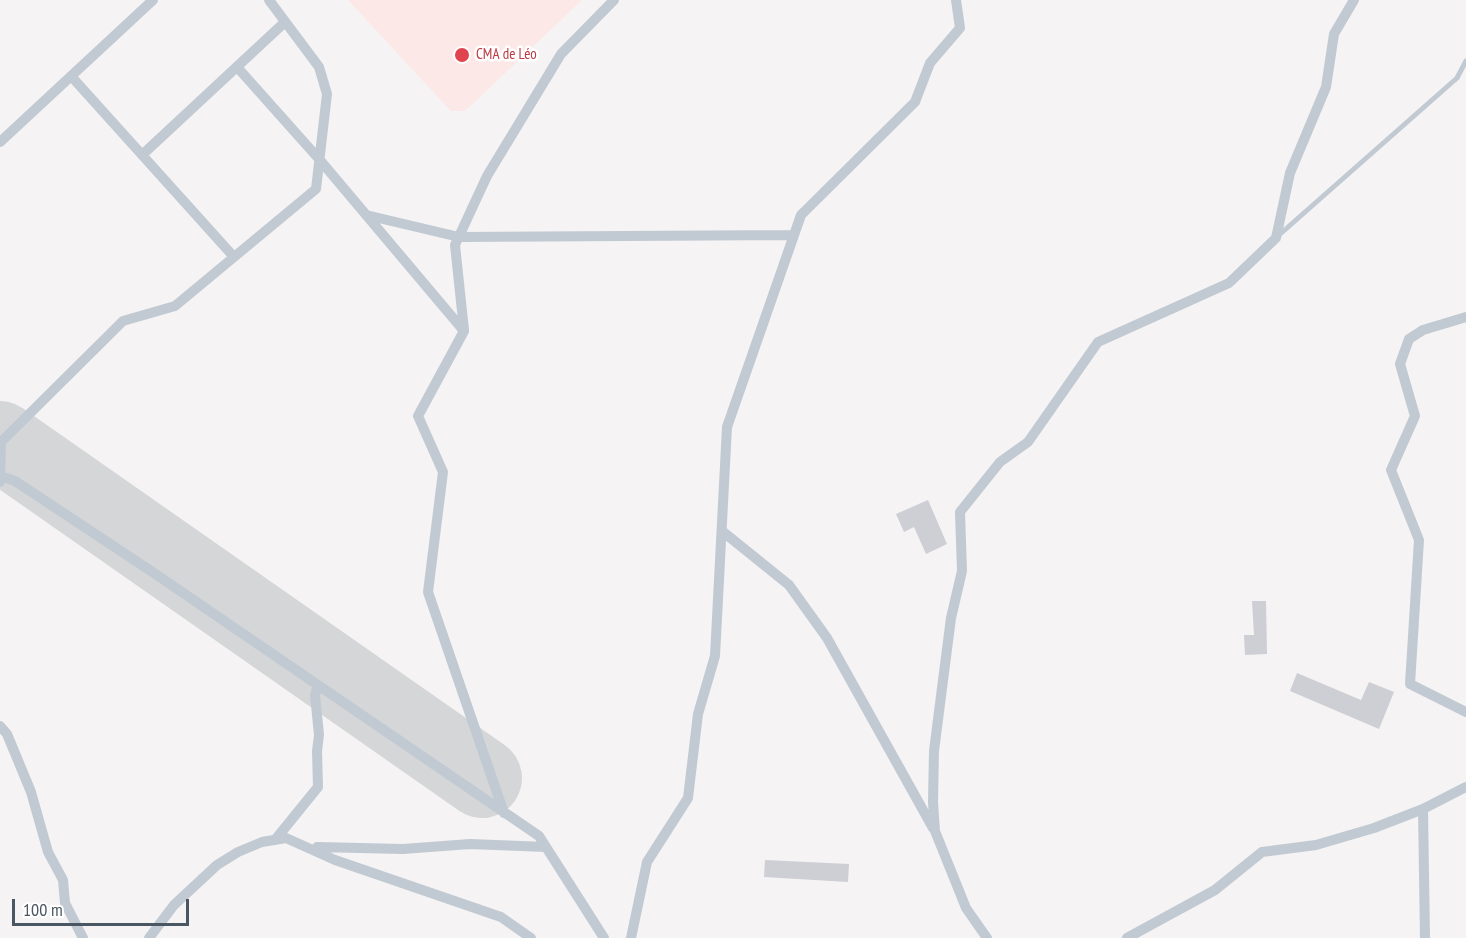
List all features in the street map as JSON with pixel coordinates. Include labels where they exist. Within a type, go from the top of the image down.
[{"type":"street","points":[[0,142],[153,0]]},
{"type":"street","points":[[0,483],[1,442],[123,321],[175,306],[316,189],[327,94],[319,67],[268,0]]},
{"type":"street","points":[[504,813],[428,592],[443,472],[418,416],[464,331],[455,245],[487,176],[561,54],[614,0]]},
{"type":"street","points":[[631,938],[647,862],[688,798],[698,714],[715,656],[727,427],[801,215],[915,102],[930,63],[960,28],[956,0]]},
{"type":"street","points":[[935,831],[934,751],[951,618],[962,571],[960,512],[1000,462],[1028,442],[1098,342],[1229,283],[1276,238],[1290,173],[1326,87],[1334,34],[1354,0]]},
{"type":"street","points":[[142,155],[285,22]]},
{"type":"street","points":[[237,67],[319,159],[464,331]]},
{"type":"street","points":[[71,76],[234,257]]},
{"type":"street","points":[[366,215],[459,237],[794,235]]},
{"type":"street","points":[[1466,316],[1423,330],[1409,339],[1400,364],[1415,416],[1391,470],[1419,540],[1410,684],[1466,712]]},
{"type":"street","points":[[0,476],[15,481],[35,494],[539,836],[604,938]]},
{"type":"street","points":[[722,531],[789,585],[827,638],[935,831],[966,908],[987,938]]},
{"type":"street","points":[[275,840],[318,787],[316,751],[319,735],[315,695],[318,685]]},
{"type":"street","points":[[0,726],[7,734],[30,792],[48,852],[63,880],[65,903],[83,938]]},
{"type":"street","points":[[1127,938],[1215,890],[1262,852],[1316,845],[1374,828],[1423,809],[1466,787]]},
{"type":"street","points":[[1423,809],[1425,938]]},
{"type":"street","points":[[148,938],[174,905],[217,865],[238,852],[286,838],[335,860],[501,917],[531,938]]},
{"type":"street","points":[[304,845],[333,849],[403,849],[470,844],[546,847]]},
{"type":"lane","points":[[1276,238],[1456,78],[1466,61]]},
{"type":"shaded area","name":"CMA de Léo","points":[[348,0],[582,0],[465,111],[451,111]]},
{"type":"building","points":[[928,500],[947,544],[926,554],[914,527],[904,532],[896,514]]},
{"type":"building","points":[[1252,601],[1266,601],[1267,654],[1245,655],[1244,635],[1254,635]]},
{"type":"building","points":[[1297,673],[1361,700],[1369,682],[1394,692],[1379,729],[1290,691]]},
{"type":"building","points":[[765,860],[849,864],[848,882],[764,877]]},
{"type":"runway","points":[[0,441],[482,778]]},
{"type":"place","name":"CMA de Léo","points":[[462,55]]}]
